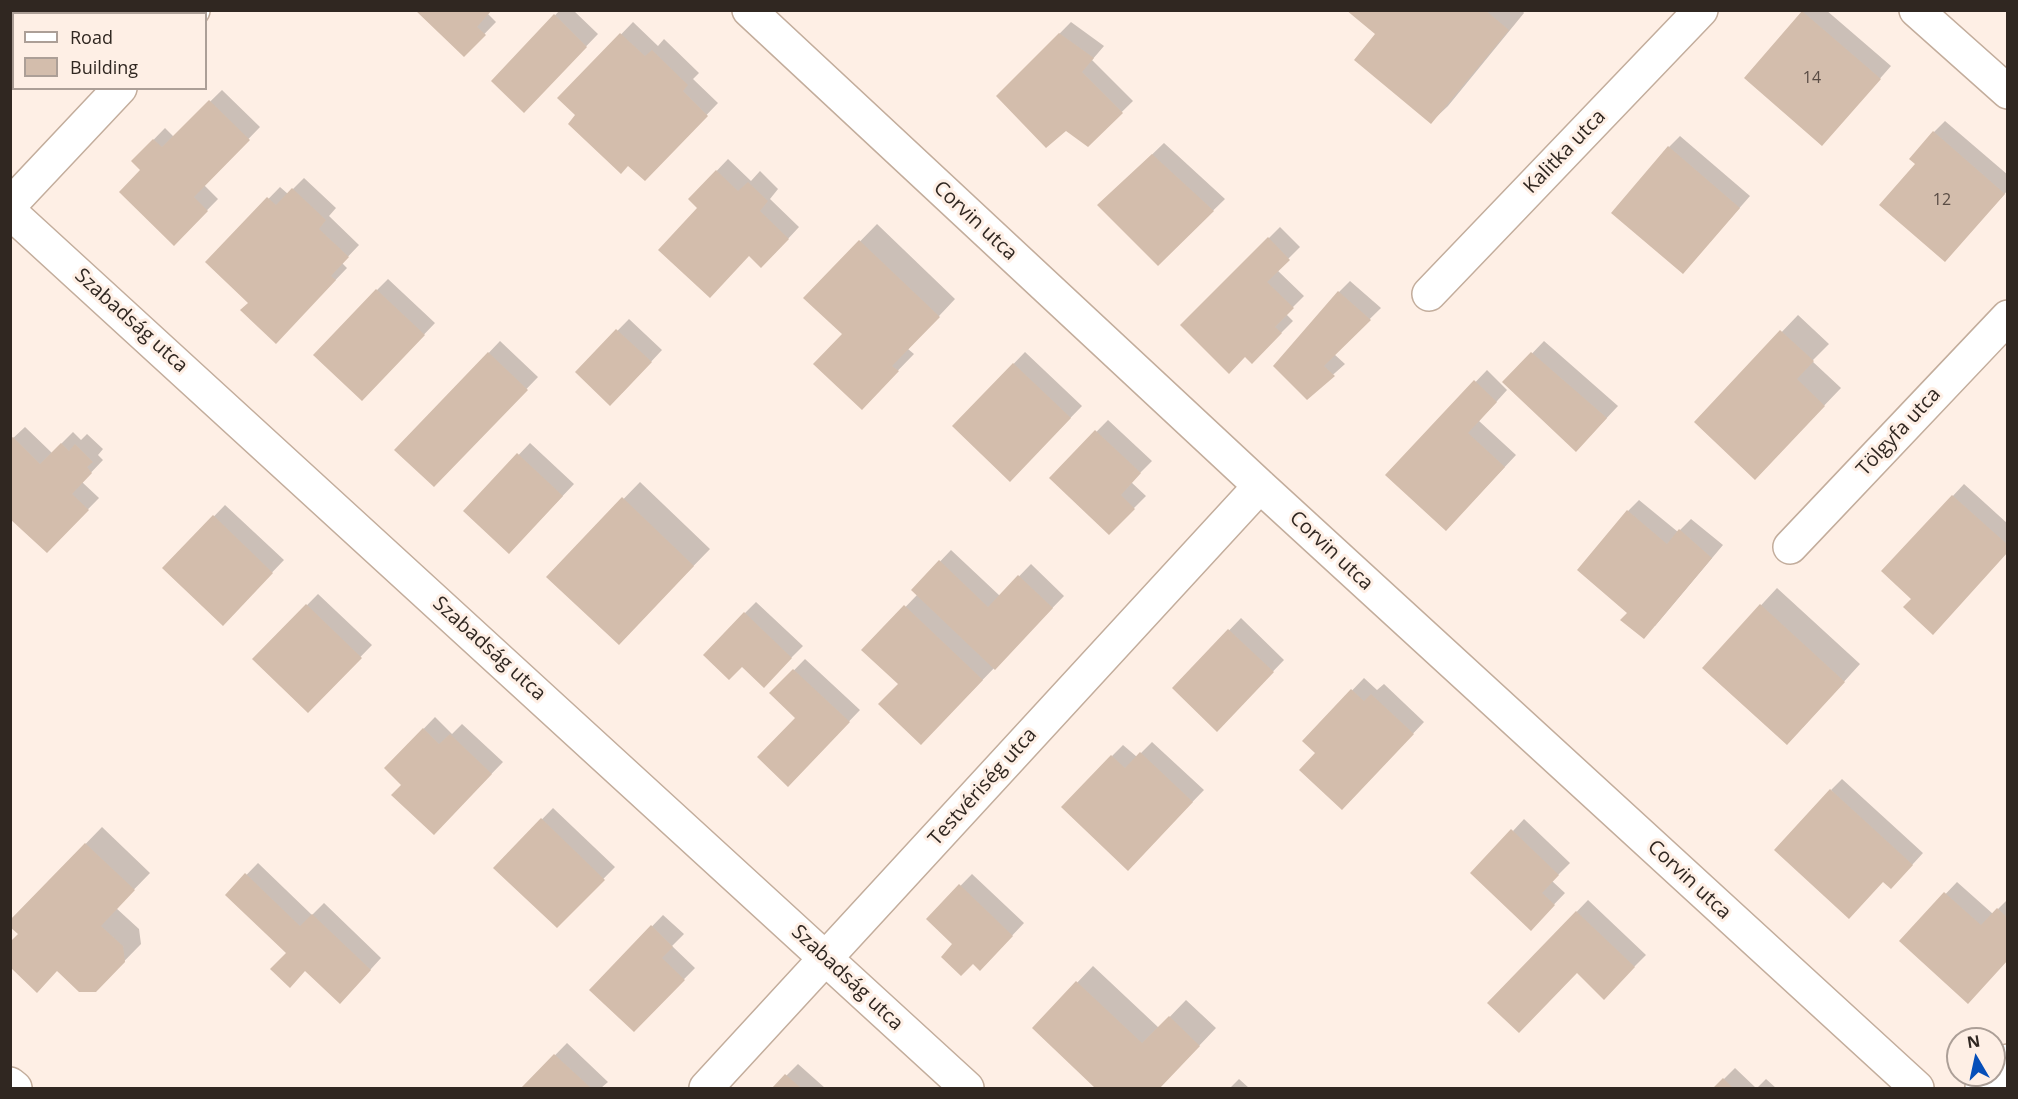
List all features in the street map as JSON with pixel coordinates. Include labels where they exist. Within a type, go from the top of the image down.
[{"type":"street","name":"Corvin utca","points":[[749,10],[1260,486],[1917,1089]]},
{"type":"street","name":"Kalitka utca","points":[[1429,294],[1701,10]]},
{"type":"street","points":[[1916,10],[2007,92]]},
{"type":"street","points":[[10,205],[118,90]]},
{"type":"street","name":"Szabadság utca","points":[[10,212],[827,958],[967,1089]]},
{"type":"street","name":"Tölgyfa utca","points":[[1791,547],[2007,317]]},
{"type":"street","name":"Testvériség utca","points":[[706,1089],[1260,486]]},
{"type":"street","points":[[1982,1089],[2007,1061]]},
{"type":"street","points":[[10,1084],[15,1089]]},
{"type":"building","points":[[10,10],[44,10],[43,12],[12,12],[12,47],[10,49]]},
{"type":"building","points":[[415,10],[492,10],[477,27],[486,35],[464,57]]},
{"type":"building","points":[[1346,10],[1485,10],[1509,30],[1431,124],[1354,60],[1375,34]]},
{"type":"building","points":[[1802,11],[1881,79],[1822,146],[1744,78]]},
{"type":"building","points":[[554,14],[587,47],[524,113],[491,81]]},
{"type":"building","points":[[620,33],[645,56],[652,50],[688,85],[683,91],[708,116],[645,181],[628,166],[621,174],[568,124],[575,115],[557,98]]},
{"type":"building","points":[[1059,33],[1094,58],[1082,72],[1123,113],[1088,147],[1066,131],[1046,148],[996,96]]},
{"type":"building","points":[[209,100],[250,140],[194,197],[208,211],[174,246],[119,192],[140,170],[131,161],[153,139],[162,147]]},
{"type":"building","points":[[1933,131],[2005,194],[1945,262],[1879,205],[1915,164],[1909,159]]},
{"type":"building","points":[[1668,146],[1740,208],[1683,274],[1611,213]]},
{"type":"building","points":[[1152,154],[1214,211],[1158,266],[1097,205]]},
{"type":"building","points":[[716,170],[738,191],[748,182],[768,201],[760,211],[789,239],[761,268],[749,256],[710,298],[658,250],[697,208],[688,199]]},
{"type":"building","points":[[292,188],[326,220],[319,229],[349,257],[331,276],[336,280],[276,344],[240,310],[248,303],[205,262],[267,197],[276,205]]},
{"type":"building","points":[[1268,237],[1290,260],[1267,282],[1294,308],[1275,327],[1282,333],[1252,364],[1245,357],[1229,374],[1180,325]]},
{"type":"building","points":[[859,240],[940,317],[892,366],[899,371],[862,410],[813,364],[842,334],[803,298]]},
{"type":"building","points":[[376,289],[425,335],[362,401],[313,355]]},
{"type":"building","points":[[1338,291],[1371,320],[1324,366],[1335,376],[1307,400],[1273,366]]},
{"type":"building","points":[[616,329],[652,362],[610,406],[575,372]]},
{"type":"building","points":[[1780,330],[1814,361],[1797,379],[1825,406],[1755,480],[1694,422]]},
{"type":"building","points":[[488,352],[528,390],[434,487],[394,450]]},
{"type":"building","points":[[1531,352],[1607,418],[1576,452],[1502,382]]},
{"type":"building","points":[[1013,363],[1071,418],[1010,482],[952,426]]},
{"type":"building","points":[[1474,380],[1497,402],[1468,433],[1505,467],[1446,531],[1385,475]]},
{"type":"building","points":[[1095,430],[1141,473],[1121,495],[1135,509],[1109,535],[1049,478]]},
{"type":"building","points":[[13,437],[40,464],[61,443],[69,451],[75,444],[93,462],[87,467],[92,473],[72,494],[89,510],[47,553],[10,519],[10,439]]},
{"type":"building","points":[[517,453],[563,496],[509,554],[463,511]]},
{"type":"building","points":[[1952,495],[2008,545],[2008,552],[1933,635],[1903,607],[1911,599],[1881,571]]},
{"type":"building","points":[[622,497],[694,566],[619,645],[546,577]]},
{"type":"building","points":[[1627,510],[1667,544],[1679,529],[1712,558],[1644,639],[1620,620],[1627,613],[1577,570]]},
{"type":"building","points":[[213,515],[273,573],[223,626],[162,568]]},
{"type":"building","points":[[939,560],[988,607],[1018,575],[1053,608],[995,670],[911,590]]},
{"type":"building","points":[[306,604],[362,658],[308,713],[252,659]]},
{"type":"building","points":[[1760,604],[1845,682],[1787,745],[1702,668]]},
{"type":"building","points":[[904,605],[983,680],[921,745],[878,704],[898,684],[861,650]]},
{"type":"building","points":[[744,612],[792,658],[764,688],[742,667],[729,680],[703,655]]},
{"type":"building","points":[[1228,629],[1274,672],[1217,732],[1172,688]]},
{"type":"building","points":[[793,669],[850,722],[788,787],[757,757],[795,718],[769,693]]},
{"type":"building","points":[[1351,689],[1364,701],[1371,694],[1414,734],[1342,810],[1299,770],[1315,753],[1302,741]]},
{"type":"building","points":[[423,728],[439,744],[450,734],[492,774],[434,835],[391,795],[401,785],[384,768]]},
{"type":"building","points":[[1140,752],[1193,802],[1128,871],[1061,807],[1111,755],[1125,768]]},
{"type":"building","points":[[1830,789],[1913,865],[1891,889],[1883,882],[1849,919],[1774,850]]},
{"type":"building","points":[[541,818],[605,880],[557,928],[493,868]]},
{"type":"building","points":[[1511,829],[1559,875],[1542,893],[1555,905],[1531,931],[1470,873]]},
{"type":"building","points":[[85,843],[135,890],[101,926],[123,946],[125,962],[96,992],[79,992],[57,971],[37,993],[10,967],[10,942],[18,934],[10,927],[10,920]]},
{"type":"building","points":[[245,873],[300,926],[312,914],[371,970],[340,1004],[305,971],[290,988],[270,969],[286,953],[225,895]]},
{"type":"building","points":[[959,884],[1013,936],[980,971],[973,964],[961,976],[941,957],[952,944],[926,919]]},
{"type":"building","points":[[1944,892],[1981,925],[1997,908],[2008,918],[2008,960],[1968,1004],[1899,941]]},
{"type":"building","points":[[1576,911],[1635,967],[1604,1000],[1577,973],[1519,1033],[1487,1003]]},
{"type":"building","points":[[651,925],[673,947],[662,958],[685,980],[634,1032],[589,990]]},
{"type":"building","points":[[1076,981],[1142,1043],[1169,1016],[1200,1046],[1160,1088],[1095,1088],[1032,1028]]},
{"type":"building","points":[[554,1054],[591,1088],[521,1088]]},
{"type":"building","points":[[785,1074],[801,1088],[772,1088]]},
{"type":"building","points":[[1723,1078],[1733,1088],[1713,1088]]}]
